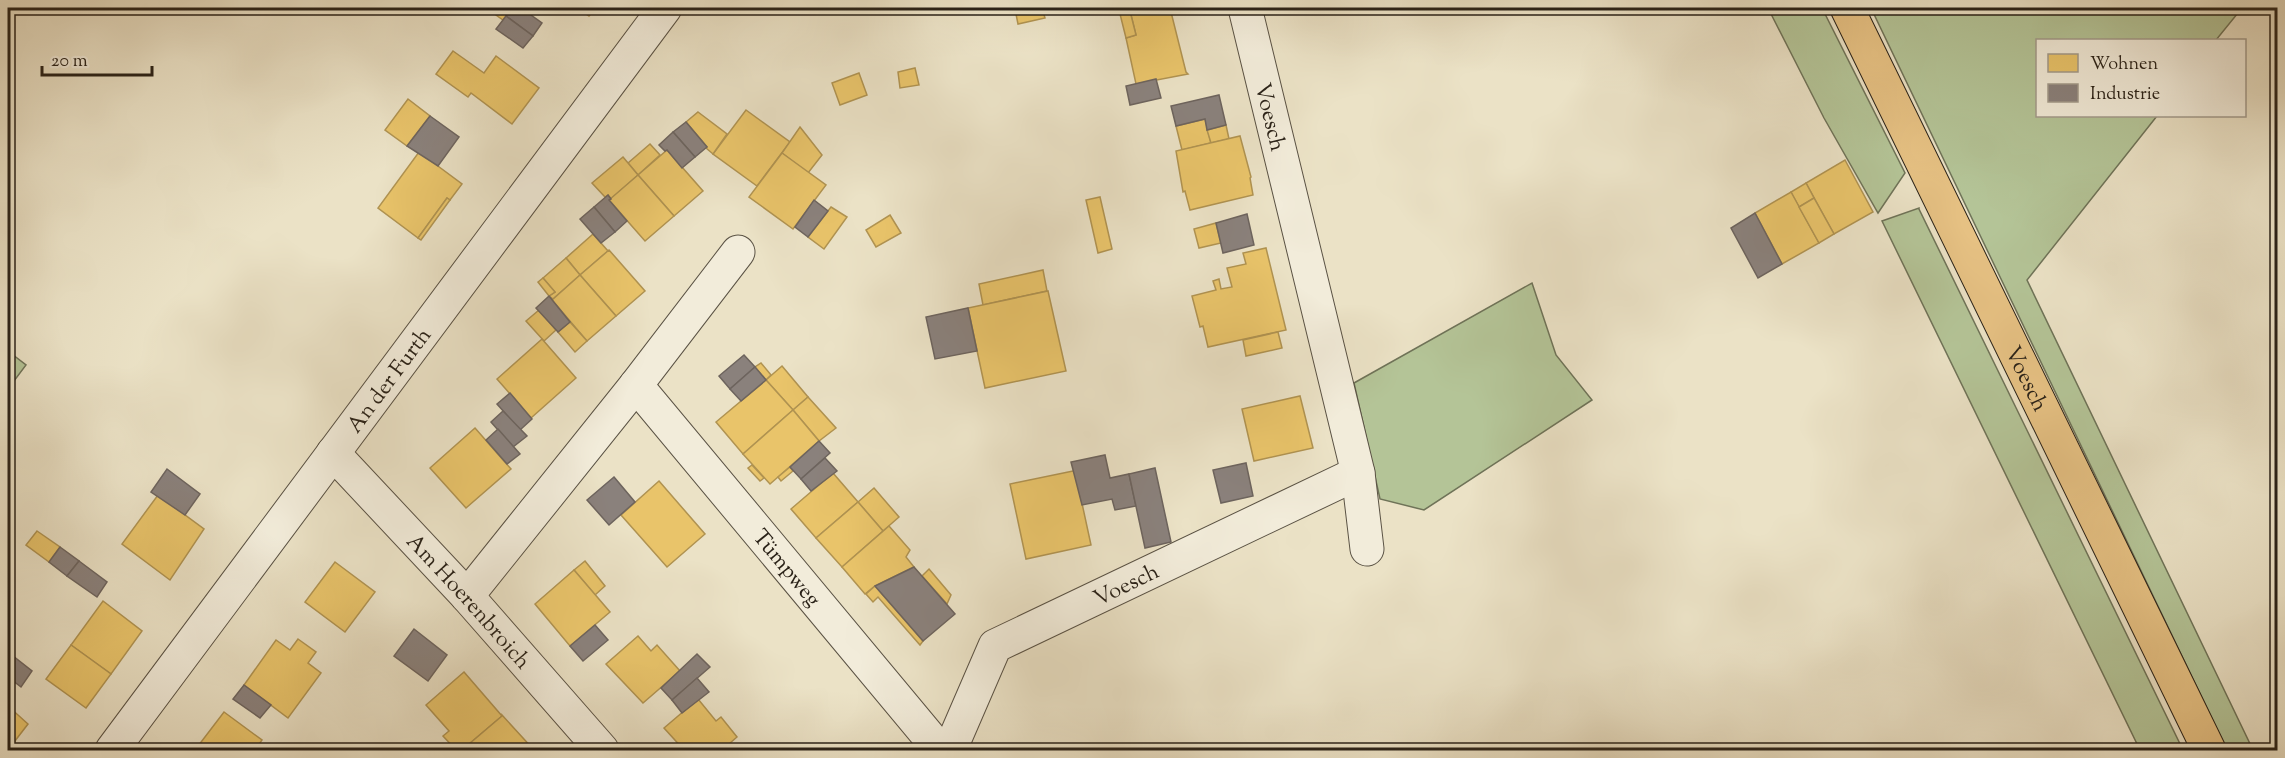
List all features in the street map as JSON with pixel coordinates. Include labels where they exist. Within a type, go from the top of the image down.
[{"type":"main road","name":"Voesch","points":[[1847,8],[2209,750]]},
{"type":"street","name":"An der Furth","points":[[112,750],[665,8]]},
{"type":"street","name":"Voesch","points":[[1245,8],[1358,473],[1367,549]]},
{"type":"street","points":[[467,596],[636,385],[738,252]]},
{"type":"street","name":"Tümpweg","points":[[636,385],[940,750]]},
{"type":"street","name":"Am Hoerenbroich","points":[[333,453],[467,596],[602,750]]},
{"type":"street","name":"Voesch","points":[[950,750],[995,646],[1358,473]]},
{"type":"green space","points":[[1768,8],[1822,8],[1905,173],[1878,213],[1824,118]]},
{"type":"green space","points":[[1871,8],[2242,8],[2217,39],[2036,39],[2036,117],[2156,117],[2027,280],[2253,750],[2227,750]]},
{"type":"green space","points":[[1919,208],[2183,750],[2140,750],[1882,221]]},
{"type":"green space","points":[[1532,283],[1556,355],[1592,400],[1424,510],[1380,499],[1354,383]]},
{"type":"green space","points":[[8,351],[26,365],[8,389]]},
{"type":"building: Wohnen","points":[[486,8],[512,8],[503,20]]},
{"type":"building: Wohnen","points":[[577,8],[596,8],[589,16]]},
{"type":"building: Wohnen","points":[[1042,8],[1045,18],[1018,24],[1015,9]]},
{"type":"building: Wohnen","points":[[1170,8],[1188,74],[1136,84],[1126,38],[1136,35],[1130,11]]},
{"type":"building: Wohnen","points":[[1130,11],[1136,35],[1126,38],[1120,14]]},
{"type":"building: Wohnen","points":[[453,51],[484,73],[496,56],[539,88],[512,124],[471,93],[468,97],[436,74]]},
{"type":"building: Wohnen","points":[[915,68],[919,85],[900,88],[898,72]]},
{"type":"building: Wohnen","points":[[859,73],[867,95],[840,105],[832,83]]},
{"type":"building: Wohnen","points":[[408,99],[430,116],[407,146],[385,130]]},
{"type":"building: Wohnen","points":[[746,110],[790,142],[757,186],[713,154]]},
{"type":"building: Wohnen","points":[[698,112],[727,134],[713,154],[686,122]]},
{"type":"building: Wohnen","points":[[1205,119],[1211,143],[1182,150],[1176,126]]},
{"type":"building: Wohnen","points":[[1226,125],[1229,139],[1211,143],[1207,130]]},
{"type":"building: Wohnen","points":[[800,127],[822,155],[808,173],[782,153]]},
{"type":"building: Wohnen","points":[[1240,136],[1251,177],[1253,195],[1190,210],[1185,191],[1183,192],[1176,151]]},
{"type":"building: Wohnen","points":[[650,144],[660,155],[638,175],[628,163]]},
{"type":"building: Wohnen","points":[[667,150],[703,191],[674,216],[638,175]]},
{"type":"building: Wohnen","points":[[419,152],[462,184],[450,200],[447,198],[418,238],[378,208]]},
{"type":"building: Wohnen","points":[[782,153],[826,185],[793,229],[749,197]]},
{"type":"building: Wohnen","points":[[623,157],[638,175],[611,199],[608,195],[605,197],[592,183]]},
{"type":"building: Wohnen","points":[[1845,160],[1873,212],[1834,234],[1806,183]]},
{"type":"building: Wohnen","points":[[638,175],[674,216],[645,241],[609,200]]},
{"type":"building: Wohnen","points":[[1806,183],[1814,198],[1799,207],[1791,192]]},
{"type":"building: Wohnen","points":[[1791,192],[1819,243],[1782,264],[1755,213]]},
{"type":"building: Wohnen","points":[[1100,197],[1112,249],[1098,253],[1086,200]]},
{"type":"building: Wohnen","points":[[447,198],[450,200],[421,240],[418,238]]},
{"type":"building: Wohnen","points":[[1814,198],[1834,234],[1819,243],[1799,207]]},
{"type":"building: Wohnen","points":[[831,207],[847,217],[824,249],[808,237]]},
{"type":"building: Wohnen","points":[[890,215],[901,233],[876,247],[866,230]]},
{"type":"building: Wohnen","points":[[1216,223],[1221,243],[1199,248],[1194,229]]},
{"type":"building: Wohnen","points":[[593,234],[608,251],[580,275],[566,258]]},
{"type":"building: Wohnen","points":[[1266,248],[1286,330],[1208,347],[1192,296],[1216,290],[1213,281],[1219,279],[1221,289],[1232,287],[1227,268],[1246,264],[1243,253]]},
{"type":"building: Wohnen","points":[[609,250],[645,291],[616,316],[580,275]]},
{"type":"building: Wohnen","points":[[566,258],[580,275],[553,299],[549,296],[555,292],[543,278]]},
{"type":"building: Wohnen","points":[[1043,270],[1047,291],[983,305],[979,284]]},
{"type":"building: Wohnen","points":[[580,275],[616,316],[587,341],[552,300]]},
{"type":"building: Wohnen","points":[[543,278],[555,292],[549,296],[538,282]]},
{"type":"building: Wohnen","points":[[1048,291],[1066,371],[985,388],[968,308]]},
{"type":"building: Wohnen","points":[[539,310],[556,330],[544,341],[526,321]]},
{"type":"building: Wohnen","points":[[570,322],[587,341],[575,352],[558,332]]},
{"type":"building: Wohnen","points":[[1278,332],[1282,348],[1246,356],[1243,340]]},
{"type":"building: Wohnen","points":[[542,339],[576,378],[531,418],[497,379]]},
{"type":"building: Wohnen","points":[[761,363],[771,375],[766,380],[755,367]]},
{"type":"building: Wohnen","points":[[782,366],[808,397],[793,410],[766,380]]},
{"type":"building: Wohnen","points":[[766,380],[793,410],[743,454],[716,422]]},
{"type":"building: Wohnen","points":[[1300,396],[1313,448],[1254,461],[1242,409]]},
{"type":"building: Wohnen","points":[[808,397],[836,428],[819,441],[793,410]]},
{"type":"building: Wohnen","points":[[793,410],[819,441],[770,484],[743,454]]},
{"type":"building: Wohnen","points":[[475,428],[511,469],[466,508],[430,468]]},
{"type":"building: Wohnen","points":[[752,465],[764,478],[760,481],[748,468]]},
{"type":"building: Wohnen","points":[[790,467],[793,471],[781,481],[778,477]]},
{"type":"building: Wohnen","points":[[1075,471],[1091,545],[1026,559],[1010,484]]},
{"type":"building: Wohnen","points":[[833,473],[858,502],[816,538],[791,509]]},
{"type":"building: Wohnen","points":[[659,481],[705,534],[667,567],[621,515]]},
{"type":"building: Wohnen","points":[[874,488],[899,517],[883,531],[858,502]]},
{"type":"building: Wohnen","points":[[158,495],[204,529],[170,580],[122,544]]},
{"type":"building: Wohnen","points":[[858,502],[883,531],[842,567],[816,538]]},
{"type":"building: Wohnen","points":[[889,526],[910,550],[906,557],[914,567],[875,586],[865,594],[842,567]]},
{"type":"building: Wohnen","points":[[37,531],[60,547],[49,562],[26,545]]},
{"type":"building: Wohnen","points":[[585,561],[605,586],[595,595],[574,570]]},
{"type":"building: Wohnen","points":[[335,562],[375,592],[345,632],[305,602]]},
{"type":"building: Wohnen","points":[[929,569],[951,595],[947,604],[922,576]]},
{"type":"building: Wohnen","points":[[574,570],[610,612],[570,646],[535,604]]},
{"type":"building: Wohnen","points":[[875,586],[923,641],[920,645],[878,597],[873,602],[866,594]]},
{"type":"building: Wohnen","points":[[103,601],[142,631],[111,674],[71,645]]},
{"type":"building: Wohnen","points":[[638,636],[651,651],[657,645],[680,671],[643,703],[606,664]]},
{"type":"building: Wohnen","points":[[298,639],[316,652],[308,663],[321,673],[288,718],[244,685],[276,640],[290,650]]},
{"type":"building: Wohnen","points":[[71,645],[111,674],[86,708],[46,679]]},
{"type":"building: Wohnen","points":[[464,672],[502,716],[462,750],[456,750],[443,736],[449,731],[426,705]]},
{"type":"building: Wohnen","points":[[698,699],[716,721],[721,717],[737,737],[722,750],[684,750],[664,728]]},
{"type":"building: Wohnen","points":[[8,706],[28,724],[8,750]]},
{"type":"building: Wohnen","points":[[224,712],[262,740],[255,750],[195,750]]},
{"type":"building: Wohnen","points":[[502,716],[534,750],[462,750]]},
{"type":"building: Industrie","points":[[512,8],[521,8],[542,23],[533,36],[506,16]]},
{"type":"building: Industrie","points":[[506,16],[533,36],[523,48],[496,29]]},
{"type":"building: Industrie","points":[[1156,79],[1161,98],[1130,105],[1126,86]]},
{"type":"building: Industrie","points":[[1219,95],[1226,125],[1207,130],[1205,119],[1176,126],[1171,106]]},
{"type":"building: Industrie","points":[[430,116],[459,137],[438,166],[407,146]]},
{"type":"building: Industrie","points":[[686,122],[707,147],[695,157],[673,132]]},
{"type":"building: Industrie","points":[[673,132],[695,157],[682,168],[667,150],[665,151],[659,145]]},
{"type":"building: Industrie","points":[[608,195],[611,199],[609,200],[627,221],[615,232],[594,207]]},
{"type":"building: Industrie","points":[[814,200],[828,211],[808,237],[795,227]]},
{"type":"building: Industrie","points":[[594,207],[615,232],[601,243],[580,219]]},
{"type":"building: Industrie","points":[[1755,213],[1782,264],[1758,278],[1731,228]]},
{"type":"building: Industrie","points":[[1247,214],[1254,245],[1223,253],[1216,223]]},
{"type":"building: Industrie","points":[[549,296],[570,322],[558,332],[536,308]]},
{"type":"building: Industrie","points":[[968,308],[977,351],[935,359],[926,317]]},
{"type":"building: Industrie","points":[[744,355],[755,367],[730,389],[719,376]]},
{"type":"building: Industrie","points":[[755,367],[766,380],[741,401],[730,389]]},
{"type":"building: Industrie","points":[[510,393],[532,419],[520,430],[497,404]]},
{"type":"building: Industrie","points":[[503,411],[527,436],[513,447],[491,422]]},
{"type":"building: Industrie","points":[[498,429],[520,454],[507,464],[486,440]]},
{"type":"building: Industrie","points":[[819,441],[830,453],[801,479],[790,467]]},
{"type":"building: Industrie","points":[[1105,455],[1110,478],[1129,474],[1136,506],[1115,510],[1112,499],[1082,505],[1071,462]]},
{"type":"building: Industrie","points":[[825,458],[837,471],[811,491],[801,479]]},
{"type":"building: Industrie","points":[[1246,463],[1253,496],[1221,503],[1213,470]]},
{"type":"building: Industrie","points":[[1155,468],[1171,542],[1145,548],[1129,474]]},
{"type":"building: Industrie","points":[[167,469],[200,494],[185,515],[151,492]]},
{"type":"building: Industrie","points":[[614,477],[635,502],[609,525],[587,500]]},
{"type":"building: Industrie","points":[[60,547],[79,561],[67,576],[49,562]]},
{"type":"building: Industrie","points":[[79,561],[107,582],[97,597],[67,576]]},
{"type":"building: Industrie","points":[[914,567],[955,614],[923,641],[875,586]]},
{"type":"building: Industrie","points":[[595,625],[608,640],[583,661],[570,646]]},
{"type":"building: Industrie","points":[[414,629],[447,655],[428,681],[394,656]]},
{"type":"building: Industrie","points":[[8,652],[32,671],[21,687],[8,677]]},
{"type":"building: Industrie","points":[[697,654],[710,667],[672,700],[661,688]]},
{"type":"building: Industrie","points":[[697,678],[709,692],[682,713],[672,700]]},
{"type":"building: Industrie","points":[[244,685],[271,705],[260,718],[233,699]]}]
